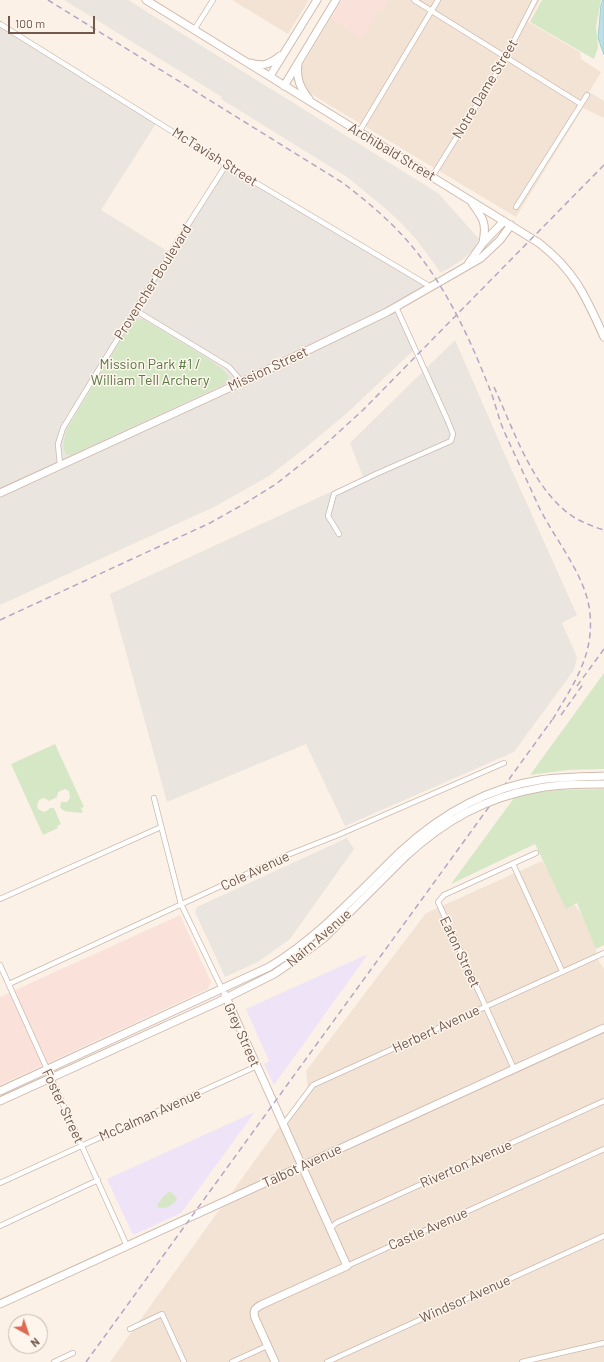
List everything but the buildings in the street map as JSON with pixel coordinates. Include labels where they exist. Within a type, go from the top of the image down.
[{"type":"main road","name":"Archibald Street","points":[[146,0],[244,62],[270,76],[313,104],[511,225],[547,249],[569,271],[579,286],[604,337]]},
{"type":"main road","points":[[270,76],[317,0]]},
{"type":"main road","points":[[284,86],[336,0]]},
{"type":"main road","points":[[244,62],[264,65],[273,61],[284,52]]},
{"type":"main road","points":[[299,62],[297,73],[300,84],[304,94],[313,104]]},
{"type":"main road","points":[[469,200],[484,220],[485,232],[483,243]]},
{"type":"main road","name":"Mission Street","points":[[466,265],[483,243],[504,221]]},
{"type":"main road","name":"Mission Street","points":[[0,493],[242,382],[396,307],[466,265],[481,258],[507,232],[511,225]]},
{"type":"main road","name":"Nairn Avenue","points":[[0,1101],[157,1028],[226,998],[274,974],[306,952],[337,925],[420,834],[441,818],[459,808],[493,792],[538,780],[565,777],[604,776]]},
{"type":"main road","name":"Nairn Avenue","points":[[0,1091],[269,967],[300,947],[402,855],[445,824],[462,814],[496,799],[539,788],[565,785],[604,784]]},
{"type":"main road","name":"Grey Street","points":[[222,989],[347,1266]]},
{"type":"main road","points":[[157,1028],[162,1016]]},
{"type":"main road","name":"Talbot Avenue","points":[[0,1304],[604,1028]]},
{"type":"main road","points":[[111,1040],[113,1049]]},
{"type":"main road","name":"Castle Avenue","points":[[268,1346],[255,1318],[254,1311],[261,1305],[347,1266]]},
{"type":"main road","points":[[268,1346],[275,1362]]},
{"type":"street","points":[[194,30],[213,0]]},
{"type":"street","points":[[414,0],[581,104]]},
{"type":"street","points":[[359,132],[438,0]]},
{"type":"street","name":"Notre Dame Street","points":[[432,177],[505,57],[536,0]]},
{"type":"street","name":"McTavish Street","points":[[0,24],[226,165],[431,287]]},
{"type":"street","points":[[516,207],[587,95]]},
{"type":"street","name":"Provencher Boulevard","points":[[60,465],[58,444],[63,428],[170,252],[226,165]]},
{"type":"street","points":[[339,534],[328,516],[334,494],[451,441],[453,434],[396,307]]},
{"type":"street","points":[[135,310],[229,367],[242,382]]},
{"type":"street","name":"Cole Avenue","points":[[9,984],[290,854],[338,835],[504,763]]},
{"type":"street","name":"Grey Street","points":[[154,798],[160,827],[181,904],[222,989]]},
{"type":"street","points":[[0,899],[160,827]]},
{"type":"street","points":[[536,853],[513,864],[562,971]]},
{"type":"street","name":"Eaton Street","points":[[513,864],[444,895],[438,900],[514,1070]]},
{"type":"street","name":"Herbert Avenue","points":[[283,1125],[313,1085],[604,953]]},
{"type":"street","name":"Foster Street","points":[[0,965],[127,1246]]},
{"type":"street","name":"McCalman Avenue","points":[[0,1183],[257,1066]]},
{"type":"street","name":"Riverton Avenue","points":[[330,1229],[336,1223],[604,1101]]},
{"type":"street","name":"Castle Avenue","points":[[347,1266],[604,1149]]},
{"type":"street","points":[[0,1226],[98,1180]]},
{"type":"street","name":"Windsor Avenue","points":[[327,1362],[604,1236]]},
{"type":"street","points":[[130,1329],[162,1314],[184,1362]]},
{"type":"street","points":[[522,1362],[604,1344]]},
{"type":"street","points":[[232,1362],[268,1346]]},
{"type":"street","points":[[54,1362],[73,1353]]},
{"type":"shaded area","points":[[64,0],[128,0],[438,193],[479,239],[474,249],[462,260],[441,273],[416,239],[401,223],[347,177],[221,99],[222,97]]},
{"type":"shaded area","points":[[232,0],[309,0],[288,34]]},
{"type":"shaded area","points":[[342,0],[388,0],[361,39],[331,18]]},
{"type":"shaded area","points":[[388,0],[540,0],[528,22],[580,52],[581,59],[601,72],[589,92],[604,101],[604,118],[583,108],[516,217],[306,91],[299,71],[331,18],[361,38],[379,10],[381,12]]},
{"type":"shaded area","points":[[0,24],[157,122],[101,210],[169,252],[226,165],[431,287],[395,307],[414,350],[346,414],[269,476],[216,506],[0,605]]},
{"type":"shaded area","points":[[455,340],[577,615],[562,623],[577,657],[574,670],[514,752],[345,826],[306,744],[167,802],[110,594],[363,477],[350,443]]},
{"type":"shaded area","points":[[347,838],[354,849],[290,939],[258,962],[225,977],[195,912],[197,907]]},
{"type":"shaded area","points":[[542,861],[593,928],[597,958],[604,969],[604,1362],[110,1362],[276,1131],[308,1090],[306,1071],[426,913]]},
{"type":"shaded area","points":[[180,915],[211,982],[208,989],[0,1085],[0,997]]},
{"type":"shaded area","points":[[368,954],[274,1085],[264,1064],[269,1061],[246,1009]]},
{"type":"shaded area","points":[[255,1112],[181,1213],[133,1235],[107,1179]]},
{"type":"green space","points":[[542,0],[601,0],[596,27],[598,48],[594,59],[530,22]]},
{"type":"green space","name":"Mission Park #1 / William Tell Archery","points":[[135,319],[143,319],[210,360],[229,377],[225,384],[71,455],[66,454],[64,440],[66,431],[132,321]]},
{"type":"green space","points":[[604,673],[604,769],[568,770],[530,775]]},
{"type":"green space","points":[[55,744],[84,807],[81,808],[83,812],[81,813],[64,811],[60,807],[61,802],[67,802],[70,798],[69,791],[65,789],[58,792],[57,797],[49,801],[44,798],[39,800],[37,805],[38,809],[44,812],[50,808],[54,808],[61,824],[57,826],[58,828],[43,835],[11,764]]},
{"type":"green space","points":[[604,789],[604,945],[596,949],[577,903],[566,909],[535,844],[451,884],[514,798],[533,793],[558,790]]},
{"type":"green space","points":[[170,1191],[177,1198],[176,1201],[172,1205],[164,1208],[158,1207],[157,1205],[163,1197]]},
{"type":"water","points":[[603,0],[604,55],[598,38],[601,5]]},
{"type":"railway","points":[[48,0],[343,183],[375,209],[395,228],[433,274],[462,324],[492,395],[508,440],[538,505],[569,558],[583,586],[588,600],[590,630],[585,659],[573,685],[550,724]]},
{"type":"railway","points":[[0,620],[210,523],[276,484],[318,451],[363,410],[604,165]]},
{"type":"railway","points":[[494,387],[522,451],[540,482],[561,507],[571,515],[587,524],[604,530]]},
{"type":"railway","points":[[577,686],[604,649]]},
{"type":"railway","points":[[561,715],[584,683]]},
{"type":"railway","points":[[86,1362],[552,720]]}]
